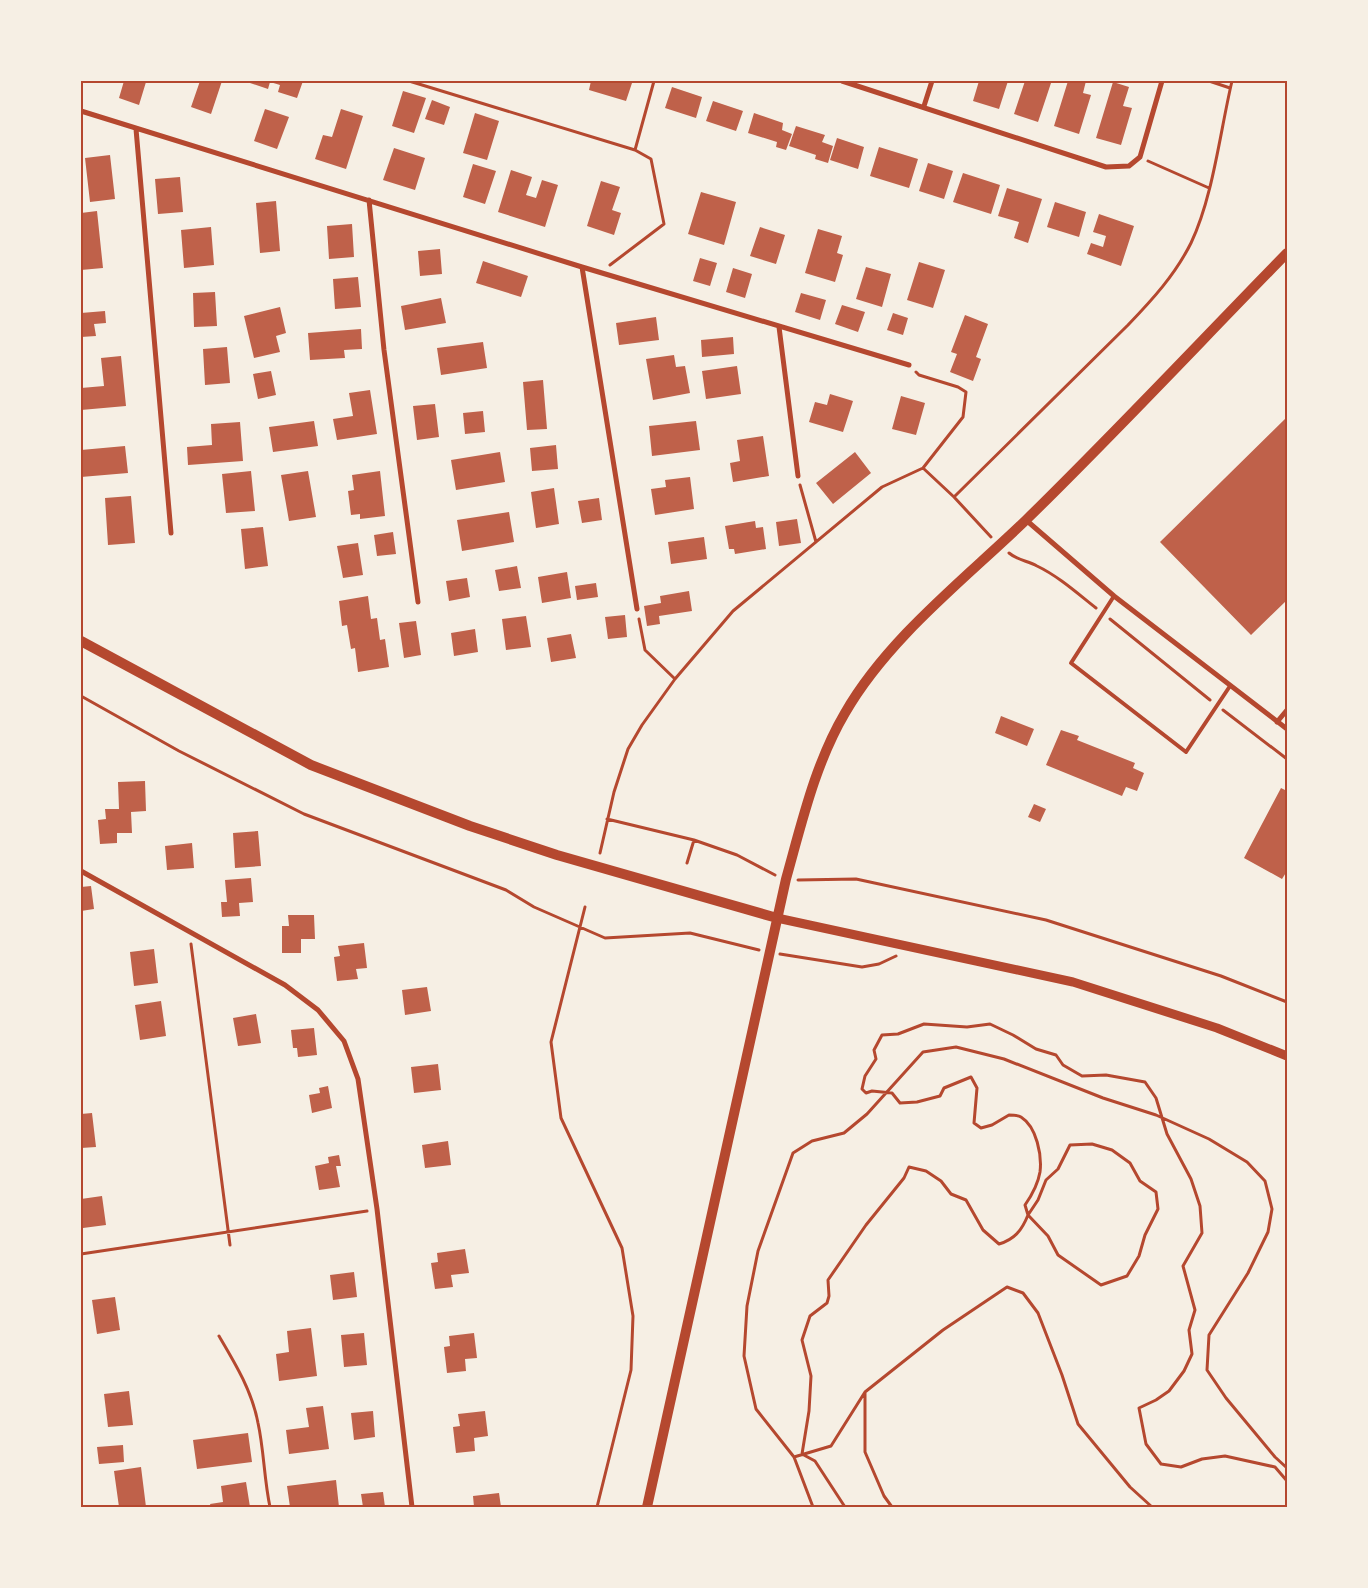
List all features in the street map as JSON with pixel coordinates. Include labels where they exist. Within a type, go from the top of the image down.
[{"type":"main road","points":[[647,1507],[786,879],[822,759],[846,712],[879,665],[920,622],[1026,520],[1287,253]]},
{"type":"main road","points":[[81,641],[311,764],[470,826],[531,846],[778,918]]},
{"type":"street","points":[[842,81],[924,106],[1106,167],[1129,166],[1140,157],[1162,81]]},
{"type":"street","points":[[924,106],[932,81]]},
{"type":"street","points":[[81,111],[600,273],[909,365]]},
{"type":"street","points":[[136,129],[171,533]]},
{"type":"street","points":[[369,200],[384,350],[418,602]]},
{"type":"street","points":[[582,267],[637,609]]},
{"type":"street","points":[[779,327],[798,476]]},
{"type":"street","points":[[1026,520],[1114,596],[1287,729]]},
{"type":"street","points":[[1278,722],[1287,710]]},
{"type":"street","points":[[81,871],[285,985],[318,1010],[344,1041],[358,1079],[377,1209],[412,1507]]},
{"type":"street","points":[[778,918],[1073,982],[1216,1028],[1287,1056]]},
{"type":"lane","points":[[1114,596],[1071,663],[1186,752],[1230,686]]},
{"type":"path","points":[[408,81],[635,150],[651,158],[664,224],[600,273]]},
{"type":"path","points":[[635,150],[654,81]]},
{"type":"path","points":[[1209,81],[1230,88]]},
{"type":"path","points":[[923,468],[954,497],[1155,296],[1191,244],[1204,209],[1232,81]]},
{"type":"path","points":[[1140,157],[1209,188]]},
{"type":"path","points":[[600,853],[607,819],[628,749],[642,725],[675,679],[733,611],[882,487],[923,468],[963,417],[966,392],[958,387],[919,375],[909,365]]},
{"type":"path","points":[[798,476],[816,542]]},
{"type":"path","points":[[637,609],[645,650],[675,679]]},
{"type":"path","points":[[81,696],[179,751],[304,814],[506,890],[534,907],[605,938],[690,933],[770,952],[862,967],[879,964],[914,948]]},
{"type":"path","points":[[1266,744],[1287,759]]},
{"type":"path","points":[[607,819],[694,840],[736,855],[762,870],[786,879],[810,881],[832,878],[856,879],[1046,920],[1221,976],[1287,1002]]},
{"type":"path","points":[[687,863],[694,840]]},
{"type":"path","points":[[585,907],[551,1042],[552,1051],[562,1118],[622,1248],[633,1316],[631,1370],[597,1507]]},
{"type":"path","points":[[190,931],[230,1245]]},
{"type":"path","points":[[802,1454],[809,1410],[811,1376],[802,1340],[810,1316],[827,1303],[829,1296],[828,1280],[866,1225],[899,1186],[909,1167],[926,1171],[941,1181],[952,1194],[966,1200],[983,1230],[999,1244],[1009,1241],[1022,1229],[1028,1215],[1038,1200],[1046,1180],[1058,1169],[1070,1145],[1092,1144],[1112,1150],[1130,1163],[1140,1181],[1156,1192],[1158,1209],[1145,1235],[1139,1256],[1127,1276],[1101,1284],[1058,1255],[1048,1236],[1028,1215],[1025,1205],[1034,1190],[1040,1172],[1039,1150],[1032,1130],[1021,1117],[1010,1115],[992,1125],[981,1128],[974,1123],[977,1088],[971,1077],[944,1088],[940,1096],[918,1102],[900,1103],[892,1094],[887,1092],[866,1093],[862,1090],[865,1076],[876,1059],[874,1050],[882,1035],[898,1034],[924,1024],[967,1027],[990,1024],[1036,1049],[1056,1055],[1063,1065],[1082,1076],[1106,1075],[1145,1082],[1156,1098],[1167,1134],[1191,1179],[1200,1206],[1202,1233],[1183,1266],[1195,1310],[1189,1330],[1192,1354],[1184,1371],[1169,1390],[1156,1400],[1140,1408],[1146,1444],[1161,1464],[1181,1467],[1202,1459],[1225,1456],[1275,1467],[1287,1480]]},
{"type":"path","points":[[813,1507],[794,1457],[756,1409],[744,1356],[747,1306],[758,1251],[794,1153],[812,1141],[844,1133],[867,1114],[923,1052],[956,1047],[1004,1059],[1103,1098],[1161,1117],[1209,1139],[1246,1162],[1265,1181],[1272,1209],[1268,1232],[1248,1273],[1208,1335],[1207,1370],[1250,1427],[1275,1457],[1287,1468]]},
{"type":"path","points":[[81,1254],[377,1209]]},
{"type":"path","points":[[794,1457],[831,1446],[864,1392],[898,1368],[944,1330],[991,1296],[1007,1287],[1023,1293],[1038,1314],[1062,1375],[1078,1424],[1130,1487],[1152,1507]]},
{"type":"path","points":[[219,1336],[249,1391],[258,1424],[264,1480],[270,1507]]},
{"type":"path","points":[[864,1392],[865,1452],[884,1496],[892,1507]]},
{"type":"path","points":[[802,1454],[815,1461],[844,1507]]},
{"type":"building","points":[[124,81],[146,82],[139,105],[119,98]]},
{"type":"building","points":[[200,81],[222,81],[211,114],[191,107]]},
{"type":"building","points":[[303,81],[297,98],[278,92],[280,85],[270,82],[268,89],[247,82]]},
{"type":"building","points":[[591,81],[626,81],[632,83],[626,101],[589,90]]},
{"type":"building","points":[[979,81],[1008,81],[999,109],[973,101]]},
{"type":"building","points":[[1025,81],[1051,83],[1038,122],[1014,114]]},
{"type":"building","points":[[1068,81],[1086,81],[1083,93],[1091,95],[1079,134],[1054,126]]},
{"type":"building","points":[[1113,82],[1129,87],[1123,106],[1132,108],[1121,145],[1096,138]]},
{"type":"building","points":[[672,87],[702,97],[696,118],[665,108]]},
{"type":"building","points":[[403,91],[426,98],[414,133],[392,126]]},
{"type":"building","points":[[432,100],[450,107],[444,125],[425,119]]},
{"type":"building","points":[[713,101],[743,111],[736,131],[706,121]]},
{"type":"building","points":[[265,109],[289,117],[277,149],[254,141]]},
{"type":"building","points":[[341,109],[363,116],[346,169],[315,159],[323,135],[332,137]]},
{"type":"building","points":[[475,113],[499,121],[487,160],[463,153]]},
{"type":"building","points":[[754,113],[783,123],[782,130],[792,134],[786,150],[776,147],[777,142],[748,133]]},
{"type":"building","points":[[796,126],[825,135],[822,142],[833,146],[828,163],[815,159],[816,155],[789,146]]},
{"type":"building","points":[[837,138],[864,147],[858,169],[830,160]]},
{"type":"building","points":[[879,147],[918,159],[909,188],[870,176]]},
{"type":"building","points":[[394,148],[425,158],[415,190],[383,180]]},
{"type":"building","points":[[110,155],[115,199],[90,202],[85,158]]},
{"type":"building","points":[[928,163],[953,171],[944,199],[919,191]]},
{"type":"building","points":[[473,164],[496,171],[485,204],[463,197]]},
{"type":"building","points":[[511,170],[532,177],[526,195],[536,198],[542,180],[558,185],[545,227],[498,212]]},
{"type":"building","points":[[963,173],[1000,185],[991,214],[953,202]]},
{"type":"building","points":[[180,177],[183,212],[158,214],[155,179]]},
{"type":"building","points":[[601,181],[620,187],[612,210],[621,213],[614,235],[587,226]]},
{"type":"building","points":[[1007,188],[1042,199],[1028,243],[1014,238],[1019,222],[998,216]]},
{"type":"building","points":[[701,192],[736,202],[724,245],[688,234]]},
{"type":"building","points":[[276,201],[280,251],[260,253],[256,203]]},
{"type":"building","points":[[1055,202],[1086,212],[1079,237],[1047,227]]},
{"type":"building","points":[[97,211],[103,268],[81,270],[81,213]]},
{"type":"building","points":[[1099,214],[1134,226],[1121,266],[1087,254],[1091,243],[1103,247],[1106,236],[1093,232]]},
{"type":"building","points":[[352,224],[354,257],[329,259],[327,226]]},
{"type":"building","points":[[211,227],[214,265],[184,268],[181,230]]},
{"type":"building","points":[[760,227],[785,235],[776,264],[750,256]]},
{"type":"building","points":[[818,229],[842,236],[837,253],[843,255],[835,282],[805,273]]},
{"type":"building","points":[[440,249],[442,274],[420,276],[418,251]]},
{"type":"building","points":[[700,258],[717,263],[710,286],[693,281]]},
{"type":"building","points":[[483,261],[528,276],[521,297],[476,283]]},
{"type":"building","points":[[919,262],[945,270],[933,308],[907,300]]},
{"type":"building","points":[[866,267],[891,274],[882,307],[856,299]]},
{"type":"building","points":[[733,268],[752,274],[745,298],[726,292]]},
{"type":"building","points":[[358,277],[361,307],[335,309],[333,279]]},
{"type":"building","points":[[215,292],[217,326],[194,327],[193,293]]},
{"type":"building","points":[[801,293],[826,300],[820,320],[795,312]]},
{"type":"building","points":[[441,298],[446,323],[405,330],[401,306]]},
{"type":"building","points":[[842,305],[865,312],[858,332],[835,324]]},
{"type":"building","points":[[280,307],[286,333],[276,336],[280,352],[254,358],[244,316]]},
{"type":"building","points":[[105,311],[106,323],[94,324],[96,336],[81,337],[81,313]]},
{"type":"building","points":[[893,313],[908,318],[903,335],[887,330]]},
{"type":"building","points":[[965,315],[988,324],[976,357],[981,359],[973,381],[950,372],[957,354],[951,352]]},
{"type":"building","points":[[656,317],[659,340],[619,345],[616,323]]},
{"type":"building","points":[[361,329],[362,349],[344,350],[345,358],[310,360],[308,333]]},
{"type":"building","points":[[733,337],[734,354],[702,357],[701,340]]},
{"type":"building","points":[[483,342],[487,368],[441,375],[437,348]]},
{"type":"building","points":[[227,347],[230,383],[205,385],[203,349]]},
{"type":"building","points":[[674,355],[676,367],[685,366],[690,393],[653,400],[646,359]]},
{"type":"building","points":[[121,356],[126,406],[81,410],[81,388],[104,386],[101,358]]},
{"type":"building","points":[[737,366],[741,394],[706,399],[702,371]]},
{"type":"building","points":[[271,371],[276,395],[258,399],[253,374]]},
{"type":"building","points":[[543,380],[547,429],[527,430],[523,382]]},
{"type":"building","points":[[370,390],[377,434],[337,440],[333,419],[353,416],[349,393]]},
{"type":"building","points":[[830,394],[853,401],[843,432],[809,422],[815,402],[827,405]]},
{"type":"building","points":[[901,396],[925,403],[916,435],[892,429]]},
{"type":"building","points":[[435,404],[439,437],[417,440],[413,406]]},
{"type":"building","points":[[483,411],[485,432],[465,434],[463,413]]},
{"type":"building","points":[[1287,417],[1287,600],[1251,635],[1160,542]]},
{"type":"building","points":[[314,421],[318,446],[273,452],[269,427]]},
{"type":"building","points":[[696,421],[700,450],[652,456],[649,426]]},
{"type":"building","points":[[240,422],[243,461],[188,465],[187,447],[212,445],[211,424]]},
{"type":"building","points":[[763,436],[769,476],[733,482],[730,463],[740,461],[737,440]]},
{"type":"building","points":[[556,445],[558,469],[532,471],[530,448]]},
{"type":"building","points":[[125,446],[128,473],[81,477],[81,450]]},
{"type":"building","points":[[500,452],[505,482],[456,490],[451,460]]},
{"type":"building","points":[[855,452],[871,473],[833,504],[816,483]]},
{"type":"building","points":[[251,471],[255,511],[226,513],[222,474]]},
{"type":"building","points":[[308,471],[316,517],[289,521],[281,475]]},
{"type":"building","points":[[380,471],[385,516],[360,519],[360,514],[351,515],[348,491],[354,490],[352,475]]},
{"type":"building","points":[[690,477],[694,509],[655,515],[651,489],[666,487],[665,480]]},
{"type":"building","points":[[554,488],[559,524],[536,528],[531,492]]},
{"type":"building","points":[[131,496],[135,543],[108,545],[105,498]]},
{"type":"building","points":[[599,498],[602,520],[582,523],[578,501]]},
{"type":"building","points":[[509,512],[514,542],[462,551],[457,520]]},
{"type":"building","points":[[797,519],[801,543],[779,546],[776,522]]},
{"type":"building","points":[[755,521],[756,528],[763,527],[766,549],[735,554],[734,549],[729,549],[725,526]]},
{"type":"building","points":[[263,527],[268,566],[245,569],[241,529]]},
{"type":"building","points":[[393,532],[396,554],[377,556],[374,535]]},
{"type":"building","points":[[704,537],[707,559],[671,564],[668,542]]},
{"type":"building","points":[[358,543],[363,575],[343,578],[337,546]]},
{"type":"building","points":[[517,566],[521,588],[499,591],[495,570]]},
{"type":"building","points":[[567,572],[571,598],[542,603],[538,577]]},
{"type":"building","points":[[467,578],[470,597],[449,601],[446,581]]},
{"type":"building","points":[[596,583],[598,597],[577,600],[575,586]]},
{"type":"building","points":[[689,591],[692,611],[659,616],[660,624],[647,626],[644,606],[661,603],[660,596]]},
{"type":"building","points":[[368,596],[371,619],[377,618],[380,640],[385,639],[389,667],[358,672],[355,648],[351,649],[347,625],[342,626],[339,601]]},
{"type":"building","points":[[625,615],[627,637],[608,639],[605,617]]},
{"type":"building","points":[[526,616],[531,647],[506,650],[502,619]]},
{"type":"building","points":[[416,621],[421,655],[404,658],[399,623]]},
{"type":"building","points":[[475,629],[478,652],[454,656],[451,633]]},
{"type":"building","points":[[571,634],[576,658],[551,662],[547,638]]},
{"type":"building","points":[[1001,716],[1034,729],[1027,746],[995,733]]},
{"type":"building","points":[[1061,730],[1079,736],[1077,740],[1135,763],[1133,768],[1144,773],[1137,791],[1126,787],[1122,796],[1046,765]]},
{"type":"building","points":[[145,781],[146,811],[131,812],[132,833],[117,833],[117,843],[100,844],[98,820],[106,819],[105,809],[119,809],[118,782]]},
{"type":"building","points":[[1281,788],[1287,791],[1287,871],[1282,879],[1244,858]]},
{"type":"building","points":[[1034,804],[1046,809],[1040,822],[1028,817]]},
{"type":"building","points":[[258,831],[261,866],[235,868],[233,833]]},
{"type":"building","points":[[192,843],[194,868],[167,870],[165,846]]},
{"type":"building","points":[[251,878],[253,902],[239,903],[240,916],[222,917],[221,902],[227,902],[225,880]]},
{"type":"building","points":[[91,886],[94,909],[81,911],[81,887]]},
{"type":"building","points":[[288,915],[314,915],[315,939],[301,939],[301,953],[282,953],[282,926],[289,926]]},
{"type":"building","points":[[364,943],[367,968],[356,969],[358,979],[337,981],[334,957],[340,956],[338,946]]},
{"type":"building","points":[[154,949],[158,983],[134,986],[130,952]]},
{"type":"building","points":[[427,987],[431,1011],[405,1015],[402,990]]},
{"type":"building","points":[[161,1001],[166,1036],[140,1040],[135,1005]]},
{"type":"building","points":[[256,1014],[261,1043],[238,1046],[233,1018]]},
{"type":"building","points":[[314,1028],[317,1055],[298,1057],[297,1048],[293,1048],[291,1030]]},
{"type":"building","points":[[438,1064],[441,1090],[414,1093],[411,1067]]},
{"type":"building","points":[[328,1086],[332,1108],[312,1113],[309,1095],[320,1093],[319,1088]]},
{"type":"building","points":[[92,1113],[96,1147],[81,1148],[81,1114]]},
{"type":"building","points":[[448,1141],[451,1165],[425,1168],[422,1145]]},
{"type":"building","points":[[339,1155],[341,1166],[336,1166],[340,1187],[319,1190],[315,1166],[329,1163],[328,1157]]},
{"type":"building","points":[[102,1196],[106,1225],[83,1228],[81,1199]]},
{"type":"building","points":[[465,1249],[469,1273],[451,1275],[453,1287],[435,1289],[431,1263],[438,1262],[437,1253]]},
{"type":"building","points":[[354,1272],[357,1297],[333,1300],[330,1275]]},
{"type":"building","points":[[115,1297],[120,1330],[97,1334],[92,1300]]},
{"type":"building","points":[[311,1328],[317,1376],[279,1381],[276,1354],[289,1352],[287,1331]]},
{"type":"building","points":[[364,1333],[367,1365],[344,1367],[341,1335]]},
{"type":"building","points":[[474,1333],[477,1358],[465,1359],[466,1371],[447,1373],[444,1347],[450,1346],[449,1336]]},
{"type":"building","points":[[129,1391],[133,1425],[108,1427],[104,1394]]},
{"type":"building","points":[[323,1406],[329,1449],[289,1454],[286,1430],[309,1427],[306,1408]]},
{"type":"building","points":[[373,1411],[375,1437],[354,1440],[351,1413]]},
{"type":"building","points":[[485,1411],[488,1436],[474,1438],[475,1451],[456,1453],[453,1427],[460,1426],[458,1414]]},
{"type":"building","points":[[248,1433],[252,1462],[197,1469],[193,1440]]},
{"type":"building","points":[[123,1445],[124,1462],[99,1464],[97,1447]]},
{"type":"building","points":[[141,1467],[146,1507],[119,1507],[114,1471]]},
{"type":"building","points":[[336,1480],[339,1507],[290,1507],[287,1486]]},
{"type":"building","points":[[246,1482],[250,1507],[211,1507],[210,1504],[223,1502],[221,1486]]},
{"type":"building","points":[[383,1492],[385,1507],[363,1507],[361,1494]]},
{"type":"building","points":[[499,1493],[501,1507],[474,1507],[473,1496]]}]
